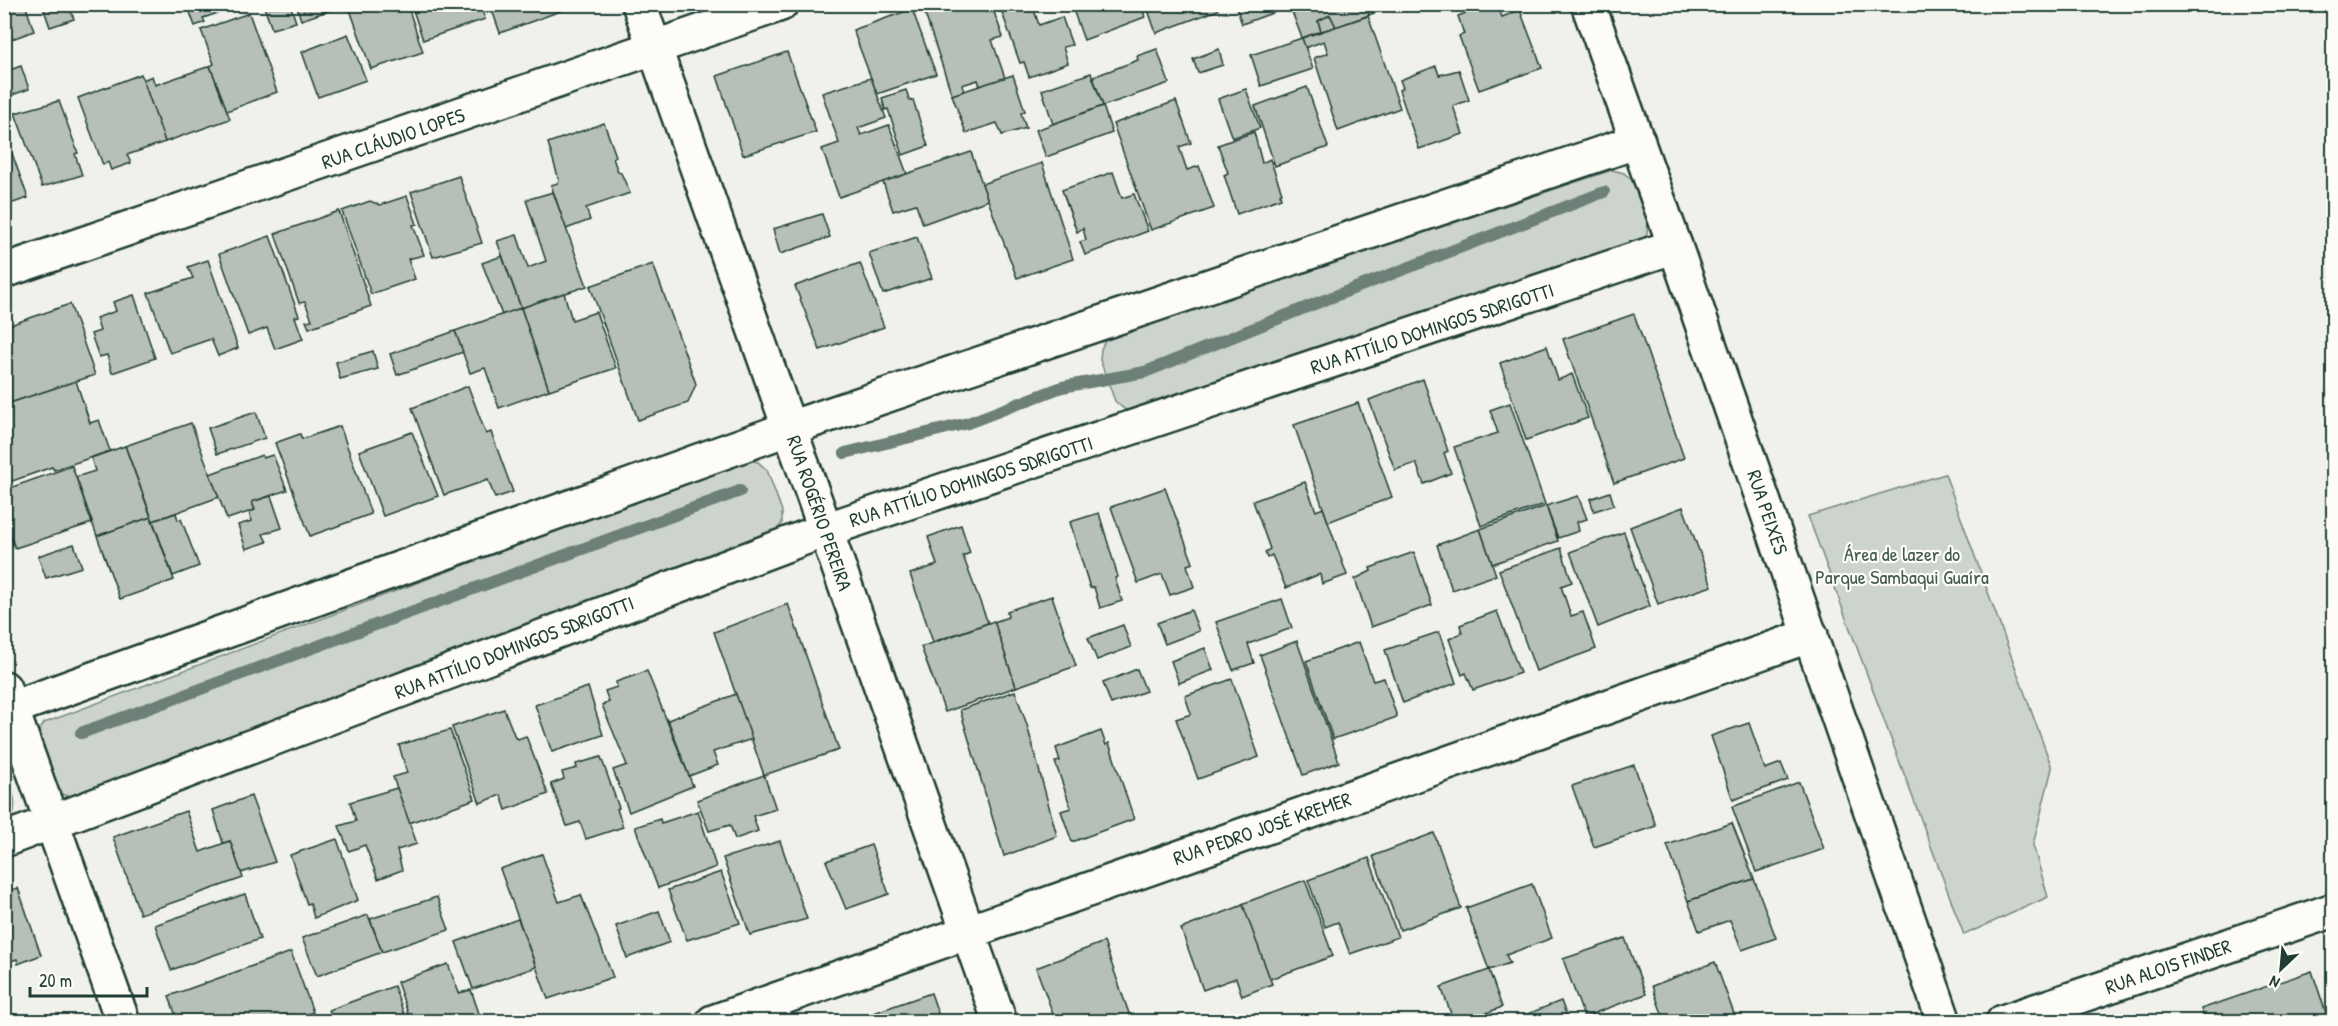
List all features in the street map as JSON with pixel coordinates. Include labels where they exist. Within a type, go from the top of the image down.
[{"type":"street","name":"RUA ROGÉRIO PEREIRA","points":[[639,4],[1000,1022]]},
{"type":"street","name":"RUA CLÁUDIO LOPES","points":[[4,271],[781,4]]},
{"type":"street","name":"RUA PEIXES","points":[[1588,4],[1675,246],[1944,1022]]},
{"type":"street","points":[[123,1022],[7,703],[790,428],[1638,141]]},
{"type":"street","name":"RUA ATTÍLIO DOMINGOS SDRIGOTTI","points":[[4,840],[825,530],[1675,246]]},
{"type":"street","name":"RUA PEDRO JOSÉ KREMER","points":[[713,1022],[1811,635]]},
{"type":"street","name":"RUA ALOIS FINDER","points":[[2003,1022],[2334,910]]},
{"type":"green space","points":[[1612,170],[1624,173],[1633,181],[1648,222],[1647,234],[1642,244],[1135,413],[1124,409],[1115,401],[1100,360],[1101,349],[1106,339]]},
{"type":"green space","points":[[747,459],[758,462],[767,470],[782,511],[782,523],[776,533],[73,798],[61,794],[52,786],[37,745],[38,733],[44,723]]},
{"type":"green space","name":"Área de lazer do Parque Sambaqui Guaíra","points":[[1945,474],[2052,768],[2033,845],[2048,897],[1964,935],[1808,516]]},
{"type":"green space","points":[[4,770],[15,803],[10,823],[4,825]]},
{"type":"building","points":[[4,4],[25,4],[34,31],[4,42]]},
{"type":"building","points":[[42,4],[68,4],[74,19],[50,27]]},
{"type":"building","points":[[187,4],[234,4],[236,7],[203,18],[205,22],[195,26]]},
{"type":"building","points":[[263,4],[290,4],[296,22],[272,29]]},
{"type":"building","points":[[296,4],[336,4],[337,8],[301,20]]},
{"type":"building","points":[[348,4],[407,4],[423,52],[371,69]]},
{"type":"building","points":[[411,4],[480,4],[485,19],[423,40]]},
{"type":"building","points":[[490,4],[565,4],[566,9],[500,33]]},
{"type":"building","points":[[933,4],[991,4],[1003,37],[992,40],[1005,78],[980,86],[978,80],[962,85],[964,91],[952,95],[923,8]]},
{"type":"building","points":[[999,4],[1032,4],[1039,25],[1062,17],[1072,45],[1063,47],[1068,63],[1029,77],[1024,62],[1020,63]]},
{"type":"building","points":[[1071,4],[1141,4],[1145,17],[1084,40]]},
{"type":"building","points":[[1146,4],[1216,4],[1218,10],[1156,33]]},
{"type":"building","points":[[1235,4],[1279,4],[1274,6],[1275,12],[1242,24]]},
{"type":"building","points":[[1289,4],[1365,4],[1369,15],[1336,27],[1330,15],[1318,21],[1321,31],[1302,38]]},
{"type":"building","points":[[1365,4],[1397,4],[1369,15]]},
{"type":"building","points":[[1489,4],[1497,4],[1502,17],[1520,10],[1542,68],[1479,90],[1459,36],[1464,34],[1458,16]]},
{"type":"building","points":[[912,9],[936,74],[877,94],[853,30]]},
{"type":"building","points":[[249,13],[277,92],[227,111],[210,66],[214,64],[201,30]]},
{"type":"building","points":[[1330,15],[1336,27],[1321,31],[1318,21]]},
{"type":"building","points":[[1368,16],[1400,108],[1338,131],[1314,58],[1328,53],[1324,41],[1305,48],[1302,38]]},
{"type":"building","points":[[348,34],[366,80],[318,97],[302,52]]},
{"type":"building","points":[[1302,38],[1313,69],[1261,86],[1251,55]]},
{"type":"building","points":[[1157,49],[1169,83],[1103,106],[1093,77],[1138,60],[1137,56]]},
{"type":"building","points":[[1219,49],[1223,65],[1198,73],[1193,59]]},
{"type":"building","points":[[787,52],[816,132],[743,155],[717,76]]},
{"type":"building","points":[[21,66],[29,89],[9,96],[4,84],[4,72]]},
{"type":"building","points":[[210,66],[230,119],[165,142],[143,80],[152,76],[155,85]]},
{"type":"building","points":[[1436,66],[1439,75],[1459,70],[1469,100],[1453,106],[1463,134],[1419,149],[1399,90],[1403,88],[1400,80]]},
{"type":"building","points":[[1091,73],[1103,106],[1053,124],[1042,90]]},
{"type":"building","points":[[141,74],[165,142],[127,155],[131,163],[111,170],[108,162],[103,165],[78,98]]},
{"type":"building","points":[[1013,75],[1025,111],[1021,113],[1026,128],[1002,135],[997,123],[966,133],[952,95]]},
{"type":"building","points":[[871,78],[886,118],[858,128],[861,135],[889,125],[907,174],[839,197],[822,149],[839,143],[822,93]]},
{"type":"building","points":[[1307,87],[1328,147],[1275,166],[1255,106]]},
{"type":"building","points":[[1246,89],[1260,128],[1232,138],[1218,99]]},
{"type":"building","points":[[906,90],[910,101],[913,100],[928,146],[903,155],[888,109],[885,110],[882,98]]},
{"type":"building","points":[[59,101],[78,153],[75,154],[82,175],[42,187],[15,113]]},
{"type":"building","points":[[1176,101],[1191,143],[1179,147],[1187,170],[1199,166],[1214,208],[1151,230],[1113,124]]},
{"type":"building","points":[[1103,106],[1112,133],[1046,157],[1036,130]]},
{"type":"building","points":[[604,123],[616,156],[613,158],[618,172],[621,173],[630,193],[586,208],[590,220],[566,229],[551,185],[558,183],[559,180],[548,143]]},
{"type":"building","points":[[4,131],[28,198],[4,206]]},
{"type":"building","points":[[1254,132],[1262,163],[1270,159],[1282,193],[1281,198],[1237,214],[1224,175],[1228,173],[1218,145]]},
{"type":"building","points":[[971,152],[988,200],[923,224],[916,204],[893,211],[883,182]]},
{"type":"building","points":[[1042,163],[1073,259],[1017,278],[982,184]]},
{"type":"building","points":[[1113,172],[1122,198],[1134,194],[1148,231],[1085,255],[1080,242],[1086,240],[1083,228],[1077,232],[1062,190]]},
{"type":"building","points":[[459,176],[482,243],[433,257],[411,192]]},
{"type":"building","points":[[553,192],[587,286],[521,308],[497,241],[517,235],[528,268],[546,261],[526,200]]},
{"type":"building","points":[[407,196],[417,224],[413,225],[424,255],[408,259],[415,279],[371,294],[342,211],[370,201],[380,205]]},
{"type":"building","points":[[339,211],[371,306],[309,328],[306,321],[312,320],[305,302],[299,303],[275,234]]},
{"type":"building","points":[[822,214],[830,237],[780,254],[773,229]]},
{"type":"building","points":[[270,236],[299,316],[295,317],[303,339],[275,349],[267,328],[248,335],[219,254]]},
{"type":"building","points":[[917,237],[932,278],[883,294],[869,253]]},
{"type":"building","points":[[502,256],[521,308],[502,315],[482,263]]},
{"type":"building","points":[[208,260],[238,348],[218,356],[211,339],[170,353],[148,293],[193,278],[188,267]]},
{"type":"building","points":[[860,263],[884,327],[820,350],[795,286]]},
{"type":"building","points":[[653,264],[696,384],[688,403],[638,420],[590,286]]},
{"type":"building","points":[[564,293],[572,320],[596,312],[616,368],[549,390],[521,308]]},
{"type":"building","points":[[134,295],[155,358],[112,373],[107,355],[99,357],[91,334],[100,331],[96,318],[116,311],[113,302]]},
{"type":"building","points":[[70,304],[95,375],[4,405],[4,327]]},
{"type":"building","points":[[521,308],[549,390],[499,408],[485,368],[470,373],[455,331]]},
{"type":"building","points":[[1634,314],[1684,458],[1614,483],[1563,339]]},
{"type":"building","points":[[455,331],[463,352],[397,375],[390,354]]},
{"type":"building","points":[[1547,346],[1558,380],[1572,374],[1588,418],[1526,440],[1500,363]]},
{"type":"building","points":[[373,351],[378,369],[340,379],[336,362]]},
{"type":"building","points":[[1423,379],[1448,451],[1444,453],[1451,473],[1424,484],[1416,463],[1395,470],[1369,400]]},
{"type":"building","points":[[76,381],[90,423],[99,420],[110,451],[54,470],[52,467],[4,484],[4,405]]},
{"type":"building","points":[[468,386],[486,434],[491,432],[513,492],[495,498],[488,480],[444,495],[412,408]]},
{"type":"building","points":[[1358,403],[1392,497],[1328,522],[1294,425]]},
{"type":"building","points":[[1510,403],[1545,504],[1481,526],[1454,447],[1498,433],[1490,410]]},
{"type":"building","points":[[256,412],[265,438],[217,454],[208,428]]},
{"type":"building","points":[[191,423],[219,497],[153,521],[125,446]]},
{"type":"building","points":[[340,426],[371,514],[310,536],[275,443],[300,434],[302,439]]},
{"type":"building","points":[[412,432],[438,496],[383,516],[359,451]]},
{"type":"building","points":[[125,446],[151,517],[97,536],[76,477],[95,471],[91,458]]},
{"type":"building","points":[[262,455],[263,458],[273,455],[287,490],[252,502],[255,510],[227,519],[210,474]]},
{"type":"building","points":[[72,466],[92,523],[15,548],[4,519],[4,490]]},
{"type":"building","points":[[1305,482],[1316,511],[1323,508],[1347,575],[1322,584],[1320,574],[1286,588],[1272,555],[1267,558],[1265,552],[1270,549],[1253,501]]},
{"type":"building","points":[[1165,488],[1193,563],[1187,565],[1194,587],[1170,595],[1162,574],[1138,583],[1111,507]]},
{"type":"building","points":[[1610,492],[1614,505],[1594,511],[1590,499]]},
{"type":"building","points":[[271,496],[282,528],[263,534],[267,542],[246,549],[238,525],[252,521],[249,512],[255,510],[252,502]]},
{"type":"building","points":[[1578,496],[1587,519],[1577,522],[1579,531],[1558,538],[1546,506]]},
{"type":"building","points":[[1546,506],[1558,541],[1492,564],[1480,529]]},
{"type":"building","points":[[1683,507],[1712,586],[1658,604],[1630,527]]},
{"type":"building","points":[[176,513],[178,520],[181,519],[199,566],[173,576],[153,521]]},
{"type":"building","points":[[1099,513],[1118,577],[1115,578],[1122,601],[1100,608],[1094,587],[1090,588],[1070,522]]},
{"type":"building","points":[[151,517],[174,580],[120,599],[97,536]]},
{"type":"building","points":[[961,525],[970,553],[963,556],[988,623],[933,642],[910,574],[937,565],[928,537]]},
{"type":"building","points":[[1480,529],[1496,575],[1452,590],[1437,545]]},
{"type":"building","points":[[1624,532],[1650,606],[1598,627],[1570,552]]},
{"type":"building","points":[[74,544],[82,567],[46,578],[38,556]]},
{"type":"building","points":[[1561,548],[1572,582],[1561,586],[1571,616],[1583,612],[1596,649],[1536,671],[1499,570]]},
{"type":"building","points":[[1414,552],[1432,605],[1371,627],[1355,579],[1371,571],[1370,568]]},
{"type":"building","points":[[1052,596],[1076,666],[1016,687],[994,622],[1008,617],[1007,611]]},
{"type":"building","points":[[1282,599],[1292,628],[1248,644],[1254,663],[1233,670],[1216,622]]},
{"type":"building","points":[[788,604],[839,750],[764,775],[714,632]]},
{"type":"building","points":[[1191,610],[1199,631],[1165,644],[1157,623]]},
{"type":"building","points":[[1497,611],[1520,673],[1473,690],[1466,673],[1462,675],[1449,639],[1462,633],[1460,625]]},
{"type":"building","points":[[994,621],[1016,687],[945,712],[921,647]]},
{"type":"building","points":[[1123,625],[1131,647],[1097,660],[1088,638]]},
{"type":"building","points":[[1439,632],[1456,683],[1403,703],[1385,650]]},
{"type":"building","points":[[1297,641],[1339,762],[1303,775],[1260,655]]},
{"type":"building","points":[[1359,642],[1373,681],[1384,678],[1397,717],[1333,739],[1306,661]]},
{"type":"building","points":[[1205,648],[1213,670],[1179,683],[1171,661]]},
{"type":"building","points":[[1137,669],[1146,691],[1111,704],[1103,683]]},
{"type":"building","points":[[647,671],[693,786],[629,812],[613,770],[627,765],[602,705],[609,702],[605,691],[617,687],[616,682]]},
{"type":"building","points":[[1232,679],[1259,757],[1198,779],[1176,719],[1191,714],[1185,696]]},
{"type":"building","points":[[588,687],[603,735],[552,752],[535,705]]},
{"type":"building","points":[[1015,691],[1027,725],[1057,836],[1004,856],[960,710]]},
{"type":"building","points":[[736,694],[752,739],[713,752],[718,765],[689,776],[668,720]]},
{"type":"building","points":[[504,709],[515,737],[518,739],[526,736],[548,794],[506,810],[501,795],[480,803],[452,727]]},
{"type":"building","points":[[1749,723],[1765,769],[1781,763],[1788,780],[1733,800],[1711,736]]},
{"type":"building","points":[[450,730],[475,799],[409,823],[393,777],[407,773],[399,745]]},
{"type":"building","points":[[1101,731],[1106,745],[1109,743],[1134,819],[1072,842],[1061,811],[1071,808],[1055,762],[1060,761],[1056,748]]},
{"type":"building","points":[[601,757],[619,808],[617,809],[623,827],[586,839],[580,822],[567,826],[551,784],[564,779],[562,772],[577,768],[576,764]]},
{"type":"building","points":[[1634,765],[1656,826],[1594,847],[1572,786]]},
{"type":"building","points":[[764,775],[776,809],[753,816],[758,831],[735,839],[730,825],[709,831],[697,800]]},
{"type":"building","points":[[1799,782],[1824,849],[1756,872],[1732,807]]},
{"type":"building","points":[[397,788],[417,844],[397,850],[402,870],[378,879],[365,845],[349,851],[339,826],[356,821],[350,802]]},
{"type":"building","points":[[251,796],[275,862],[241,873],[230,841],[223,843],[213,810]]},
{"type":"building","points":[[186,811],[200,852],[230,841],[243,878],[140,914],[113,837]]},
{"type":"building","points":[[698,811],[716,867],[658,888],[635,827],[660,819],[661,823]]},
{"type":"building","points":[[1732,823],[1754,879],[1688,901],[1667,845]]},
{"type":"building","points":[[1434,833],[1461,908],[1400,930],[1373,856]]},
{"type":"building","points":[[337,839],[358,900],[314,918],[290,855]]},
{"type":"building","points":[[780,841],[807,919],[750,935],[723,858]]},
{"type":"building","points":[[871,845],[889,894],[846,909],[826,861]]},
{"type":"building","points":[[542,854],[559,902],[581,895],[613,977],[548,999],[500,869]]},
{"type":"building","points":[[1369,858],[1398,937],[1350,954],[1338,922],[1325,927],[1308,880]]},
{"type":"building","points":[[721,872],[740,923],[687,940],[668,890]]},
{"type":"building","points":[[1754,879],[1776,938],[1742,950],[1730,920],[1699,931],[1688,901]]},
{"type":"building","points":[[1305,880],[1333,956],[1270,979],[1242,904]]},
{"type":"building","points":[[1532,884],[1552,938],[1506,955],[1510,963],[1489,970],[1466,908]]},
{"type":"building","points":[[18,888],[41,955],[18,964],[17,959],[4,963],[4,892]]},
{"type":"building","points":[[245,894],[260,939],[171,970],[155,925]]},
{"type":"building","points":[[437,897],[449,930],[382,952],[370,919]]},
{"type":"building","points":[[1243,905],[1272,984],[1242,996],[1236,978],[1203,990],[1181,929]]},
{"type":"building","points":[[659,911],[670,942],[627,958],[616,926]]},
{"type":"building","points":[[368,915],[382,952],[317,976],[302,938]]},
{"type":"building","points":[[518,919],[536,967],[473,989],[456,942]]},
{"type":"building","points":[[1625,938],[1646,994],[1584,1017],[1563,959]]},
{"type":"building","points":[[1104,942],[1132,1022],[1056,1022],[1036,968]]},
{"type":"building","points":[[291,952],[313,1012],[286,1022],[178,1022],[169,996]]},
{"type":"building","points":[[1715,962],[1737,1022],[1665,1022],[1652,986]]},
{"type":"building","points":[[448,964],[459,993],[471,990],[482,1022],[411,1022],[397,982]]},
{"type":"building","points":[[1489,970],[1502,1007],[1463,1022],[1454,1022],[1441,987]]},
{"type":"building","points":[[2312,971],[2327,1016],[2334,1015],[2334,1022],[2205,1022],[2201,1009]]},
{"type":"building","points":[[394,986],[407,1022],[334,1022],[329,1010]]},
{"type":"building","points":[[931,993],[941,1022],[857,1022],[856,1019]]},
{"type":"building","points":[[1561,1001],[1569,1022],[1513,1022],[1512,1020]]},
{"type":"waterway","points":[[845,453],[968,423],[1062,387],[1145,372],[1604,192]]},
{"type":"waterway","points":[[81,733],[740,491]]}]
